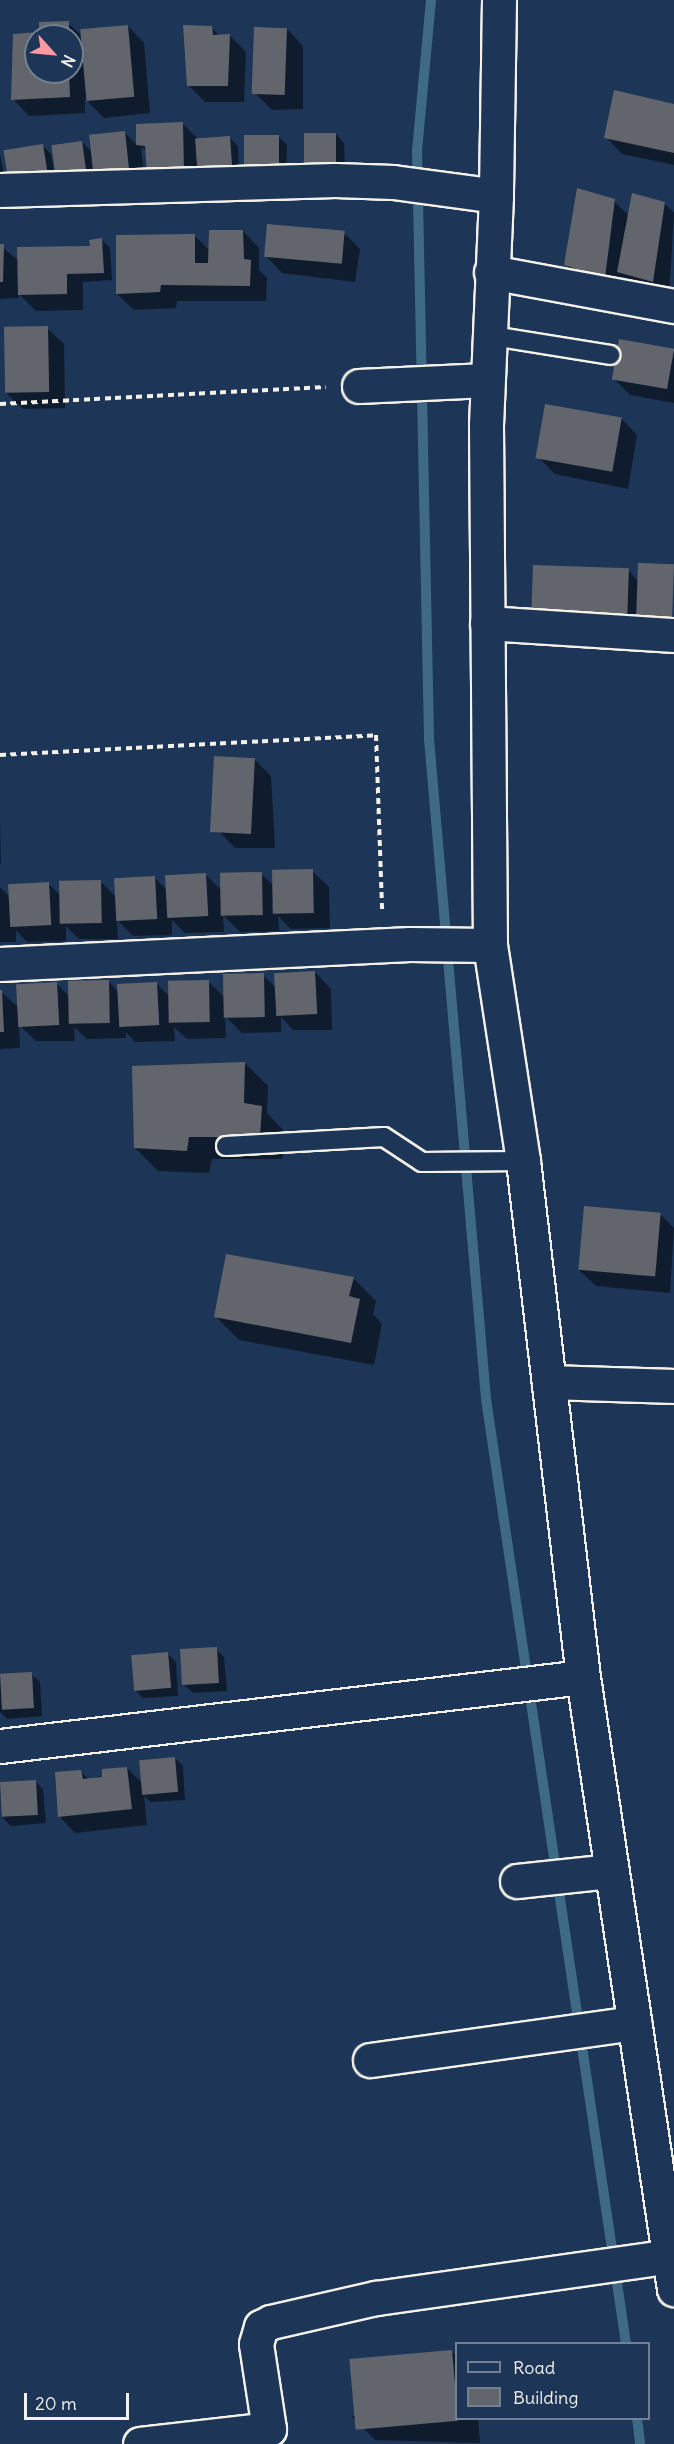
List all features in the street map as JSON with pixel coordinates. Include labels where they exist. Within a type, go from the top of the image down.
[{"type":"street","points":[[499,0],[489,195],[492,272],[485,380],[488,945],[514,1161],[549,1382],[582,1677],[597,1872],[625,2023],[655,2258],[674,2289]]},
{"type":"street","points":[[0,190],[335,180],[393,182],[489,195]]},
{"type":"street","points":[[492,272],[674,306]]},
{"type":"street","points":[[359,386],[485,380]]},
{"type":"street","points":[[487,623],[674,635]]},
{"type":"street","points":[[0,964],[397,944],[488,945]]},
{"type":"street","points":[[549,1382],[674,1386]]},
{"type":"street","points":[[0,1746],[582,1677]]},
{"type":"street","points":[[517,1881],[597,1872]]},
{"type":"street","points":[[370,2060],[625,2023]]},
{"type":"street","points":[[140,2444],[270,2437],[256,2344],[261,2326],[376,2298],[655,2258]]},
{"type":"lane","points":[[487,335],[610,355]]},
{"type":"lane","points":[[226,1146],[384,1137],[423,1162],[514,1161]]},
{"type":"path","points":[[0,404],[359,386]]},
{"type":"path","points":[[0,755],[376,735],[397,944]]},
{"type":"building","points":[[69,21],[69,24],[39,24],[39,22]]},
{"type":"building","points":[[128,25],[134,97],[86,101],[84,29]]},
{"type":"building","points":[[183,25],[212,26],[213,35],[230,34],[228,86],[187,86]]},
{"type":"building","points":[[254,27],[287,28],[285,95],[252,94]]},
{"type":"building","points":[[24,33],[24,84],[69,84],[70,97],[11,100],[13,34]]},
{"type":"building","points":[[614,90],[674,104],[674,153],[604,138]]},
{"type":"building","points":[[183,122],[184,171],[147,173],[145,146],[136,145],[136,124]]},
{"type":"building","points":[[125,131],[130,175],[94,179],[89,135]]},
{"type":"building","points":[[304,133],[336,133],[336,170],[304,170]]},
{"type":"building","points":[[244,135],[279,135],[279,173],[244,173]]},
{"type":"building","points":[[230,136],[232,168],[197,170],[195,138]]},
{"type":"building","points":[[82,141],[87,175],[56,179],[51,145]]},
{"type":"building","points":[[43,144],[48,176],[8,182],[3,150]]},
{"type":"building","points":[[577,188],[615,199],[605,278],[564,265]]},
{"type":"building","points":[[632,193],[665,202],[653,282],[617,272]]},
{"type":"building","points":[[267,224],[345,231],[342,264],[264,257]]},
{"type":"building","points":[[209,230],[243,230],[244,259],[251,260],[250,286],[161,285],[160,292],[116,294],[116,235],[195,234],[195,263],[208,263]]},
{"type":"building","points":[[102,238],[104,273],[67,274],[67,294],[18,295],[17,247],[90,246],[89,240]]},
{"type":"building","points":[[0,244],[4,244],[3,282],[0,282]]},
{"type":"building","points":[[48,326],[49,392],[5,393],[4,327]]},
{"type":"building","points":[[619,339],[674,349],[667,389],[612,379]]},
{"type":"building","points":[[545,404],[622,418],[612,472],[535,458]]},
{"type":"building","points":[[638,563],[674,564],[672,622],[636,621]]},
{"type":"building","points":[[533,565],[629,568],[627,622],[531,619]]},
{"type":"building","points":[[214,756],[255,758],[251,834],[210,832]]},
{"type":"building","points":[[313,869],[314,913],[273,914],[272,870]]},
{"type":"building","points":[[262,872],[263,915],[221,916],[220,873]]},
{"type":"building","points":[[206,873],[208,916],[167,918],[165,875]]},
{"type":"building","points":[[155,876],[157,919],[116,921],[114,878]]},
{"type":"building","points":[[101,880],[102,923],[60,924],[59,881]]},
{"type":"building","points":[[49,882],[51,925],[10,927],[8,884]]},
{"type":"building","points":[[315,971],[317,1014],[276,1016],[274,973]]},
{"type":"building","points":[[264,973],[265,1017],[224,1018],[223,974]]},
{"type":"building","points":[[109,980],[110,1023],[69,1024],[68,981]]},
{"type":"building","points":[[209,980],[210,1022],[169,1023],[168,981]]},
{"type":"building","points":[[57,982],[59,1025],[18,1027],[16,984]]},
{"type":"building","points":[[157,982],[159,1025],[119,1027],[117,984]]},
{"type":"building","points":[[0,990],[2,990],[4,1032],[0,1032]]},
{"type":"building","points":[[245,1062],[244,1103],[262,1106],[260,1137],[189,1137],[187,1151],[134,1148],[132,1066]]},
{"type":"building","points":[[584,1206],[661,1213],[655,1276],[578,1270]]},
{"type":"building","points":[[226,1254],[354,1277],[349,1296],[360,1299],[351,1343],[214,1317]]},
{"type":"building","points":[[217,1647],[219,1683],[182,1685],[180,1649]]},
{"type":"building","points":[[168,1652],[171,1688],[134,1691],[131,1655]]},
{"type":"building","points":[[32,1672],[34,1708],[2,1710],[0,1674]]},
{"type":"building","points":[[175,1757],[178,1792],[142,1795],[139,1760]]},
{"type":"building","points":[[127,1767],[132,1809],[58,1817],[55,1772],[81,1770],[83,1779],[102,1777],[102,1769]]},
{"type":"building","points":[[36,1780],[38,1815],[2,1817],[0,1782]]},
{"type":"building","points":[[452,2350],[455,2420],[458,2421],[356,2430],[349,2359]]},
{"type":"waterway","points":[[431,0],[417,150],[429,739],[486,1399],[626,2342]]},
{"type":"waterway","points":[[637,2420],[640,2444]]}]
